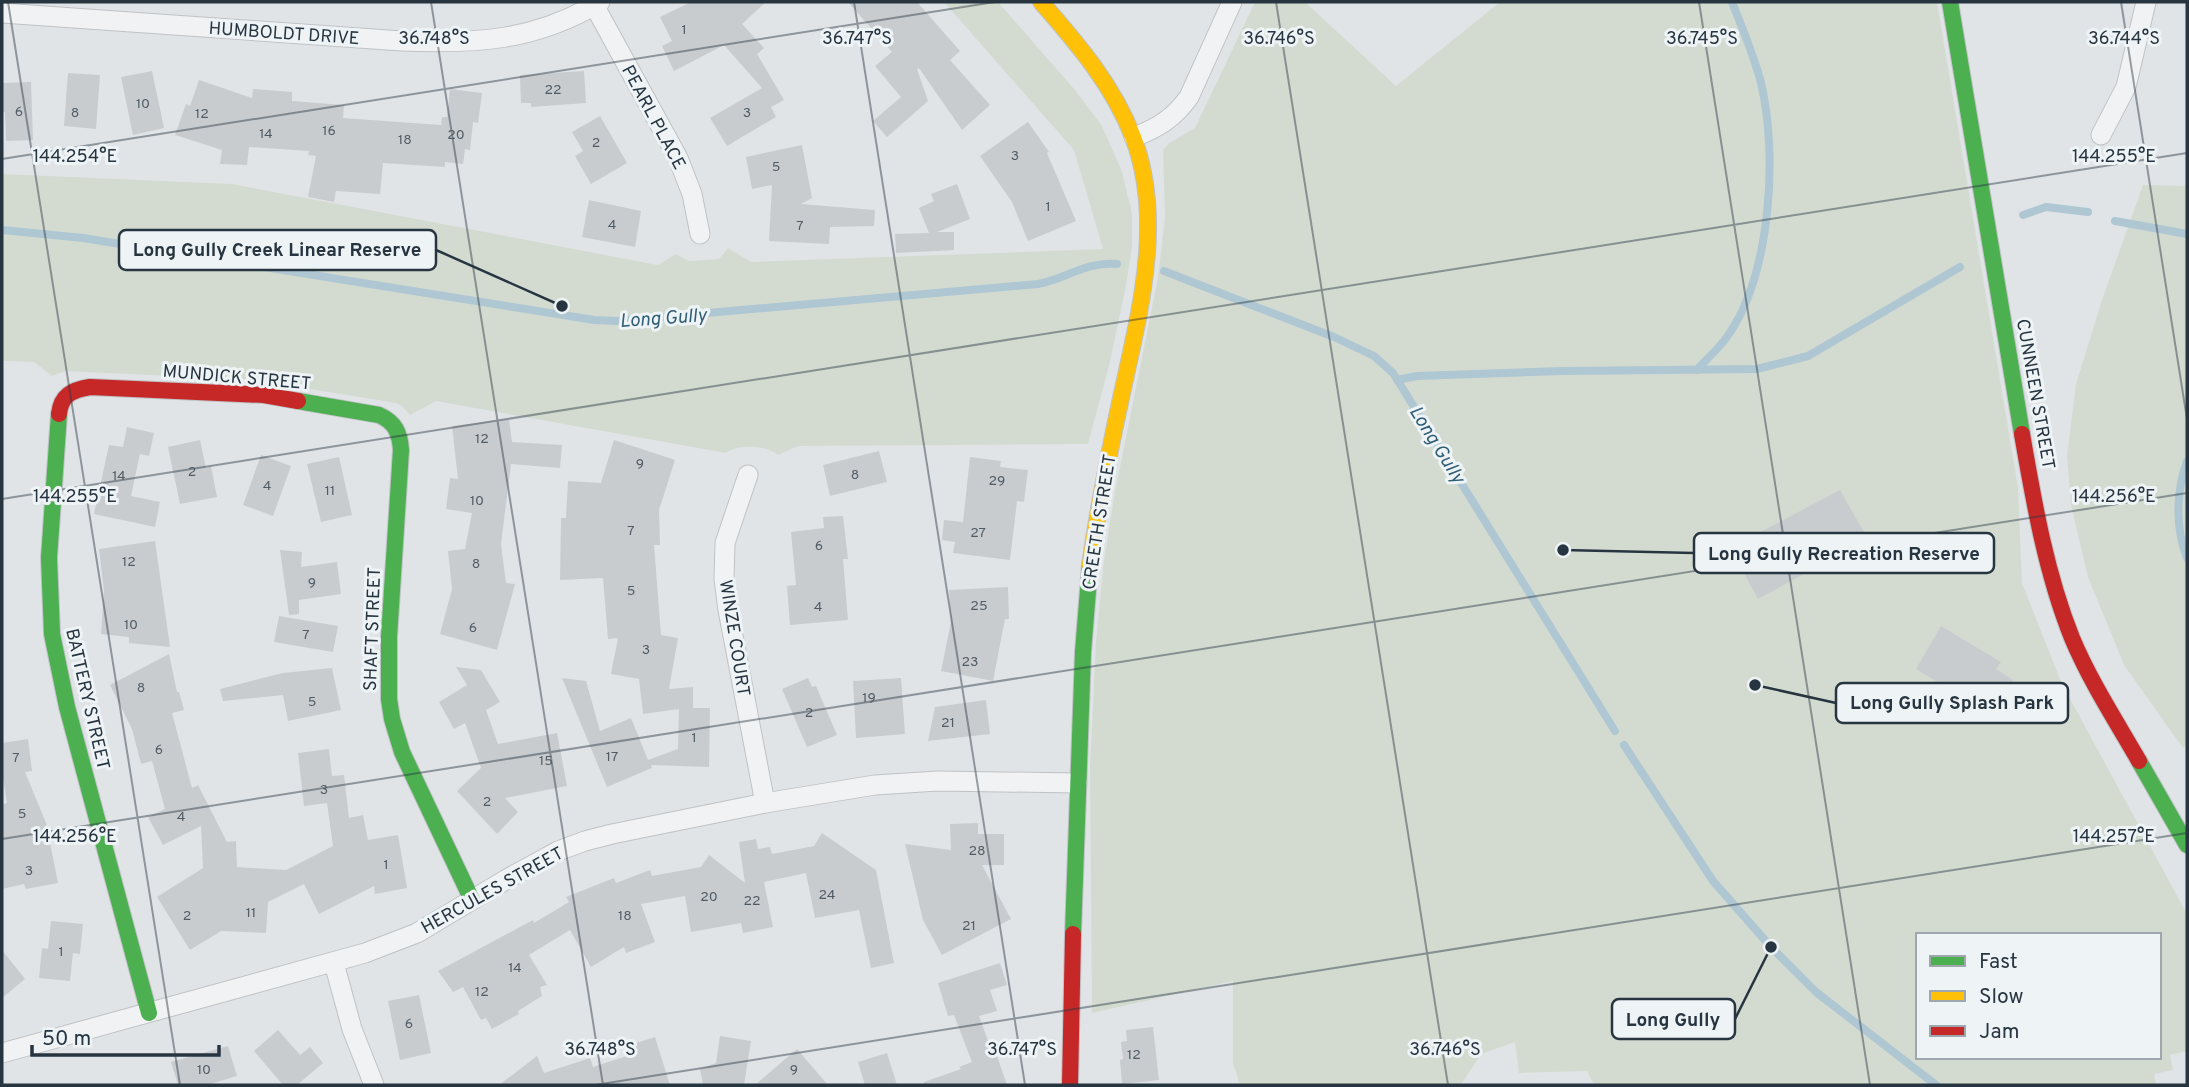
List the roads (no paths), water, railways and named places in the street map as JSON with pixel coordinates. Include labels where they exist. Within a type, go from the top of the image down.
[{"type":"street","name":"CREETH STREET","points":[[1041,2],[1100,74],[1123,111],[1135,137],[1147,196],[1149,240],[1129,359],[1099,502],[1089,571],[1077,783],[1070,1085]]},
{"type":"street","points":[[1135,137],[1166,122],[1189,97],[1232,2]]},
{"type":"street","name":"CUNNEEN STREET","points":[[1950,2],[2048,568],[2072,637],[2091,678],[2187,845]]},
{"type":"street","points":[[2101,135],[2126,87],[2146,2]]},
{"type":"street","name":"HUMBOLDT DRIVE","points":[[7,10],[402,41],[460,42],[490,41],[545,29],[597,4]]},
{"type":"street","name":"PEARL PLACE","points":[[597,4],[678,158],[692,194],[700,234]]},
{"type":"street","name":"MUNDICK STREET","points":[[70,391],[90,387],[264,395],[379,415],[386,417],[396,426]]},
{"type":"street","name":"BATTERY STREET","points":[[70,391],[63,397],[59,410],[49,558],[52,634],[67,707],[149,1013]]},
{"type":"street","name":"SHAFT STREET","points":[[396,426],[401,450],[388,659],[390,709],[406,761],[472,900]]},
{"type":"street","name":"WINZE COURT","points":[[748,475],[726,543],[724,579],[765,803]]},
{"type":"street","name":"HERCULES STREET","points":[[2,1053],[334,963],[417,933],[533,865],[584,841],[765,803],[897,783],[1077,783]]},
{"type":"street","points":[[334,963],[352,1029],[374,1085]]},
{"type":"waterway","points":[[1697,370],[1726,339],[1743,308],[1754,279],[1767,212],[1769,143],[1766,112],[1755,62],[1732,2]]},
{"type":"waterway","points":[[2023,215],[2046,207],[2088,212]]},
{"type":"waterway","points":[[2115,221],[2187,234]]},
{"type":"waterway","name":"Long Gully","points":[[2,230],[83,238],[594,320],[616,321],[1038,284],[1095,265],[1117,264]]},
{"type":"waterway","points":[[1397,380],[1417,376],[1562,371],[1757,369],[1808,356],[1960,267]]},
{"type":"waterway","name":"Long Gully","points":[[1164,271],[1334,337],[1374,356],[1393,373],[1615,731]]},
{"type":"waterway","points":[[2187,461],[2178,510],[2180,534],[2187,558]]},
{"type":"waterway","name":"Long Gully","points":[[1624,745],[1713,881],[1771,947],[1816,992],[1936,1085]]},
{"type":"place","name":"Long Gully Creek Linear Reserve","points":[[562,306]]},
{"type":"place","name":"Long Gully Recreation Reserve","points":[[1563,550]]},
{"type":"place","name":"Long Gully Splash Park","points":[[1755,685]]},
{"type":"place","name":"Long Gully","points":[[1771,947]]}]
